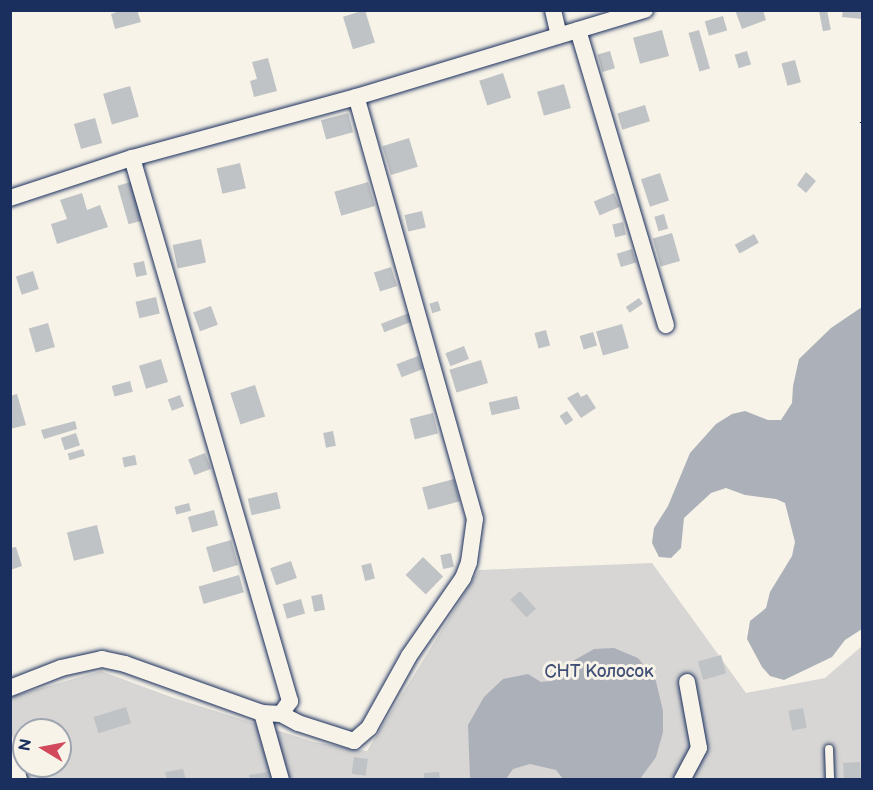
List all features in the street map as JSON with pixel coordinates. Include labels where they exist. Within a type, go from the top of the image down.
[{"type":"street","points":[[553,10],[559,35]]},
{"type":"street","points":[[10,198],[132,158],[356,97],[645,10]]},
{"type":"street","points":[[578,30],[666,326]]},
{"type":"street","points":[[10,688],[61,668],[102,659],[125,664],[262,713],[281,714],[298,723],[354,741],[369,728],[409,656],[462,578],[469,562],[475,519],[356,97]]},
{"type":"street","points":[[132,158],[290,701],[281,714]]},
{"type":"street","points":[[682,780],[699,748],[687,682]]},
{"type":"street","points":[[262,713],[281,780]]},
{"type":"street","points":[[10,760],[16,780]]},
{"type":"lane","points":[[829,749],[830,780]]},
{"type":"green space","name":"СНТ Колосок","points":[[652,563],[746,693],[825,678],[862,646],[862,779],[25,779],[72,778],[72,718],[12,718],[12,735],[10,697],[101,671],[171,697],[314,742],[367,751],[479,570]]},
{"type":"shaded area","points":[[862,307],[862,629],[845,640],[832,657],[784,680],[770,676],[762,667],[747,639],[750,621],[766,608],[770,592],[792,556],[795,542],[785,503],[776,499],[745,495],[726,488],[711,493],[684,518],[681,548],[671,558],[659,557],[652,543],[654,528],[668,506],[690,453],[716,424],[732,414],[745,411],[768,420],[781,420],[792,403],[799,359],[831,328]]},
{"type":"shaded area","points":[[614,648],[638,658],[656,681],[663,711],[663,732],[656,757],[640,779],[563,779],[556,770],[530,764],[513,769],[506,779],[470,779],[468,725],[484,697],[503,679],[528,674],[541,682],[551,681],[571,662],[594,649]]},
{"type":"building","points":[[122,10],[137,10],[141,22],[115,29],[111,14]]},
{"type":"building","points":[[365,10],[375,43],[353,49],[343,17]]},
{"type":"building","points":[[735,10],[763,10],[766,20],[742,29]]},
{"type":"building","points":[[827,10],[831,30],[823,31],[819,12]]},
{"type":"building","points":[[843,10],[862,10],[862,19],[842,17]]},
{"type":"building","points":[[723,16],[727,30],[709,36],[705,21]]},
{"type":"building","points":[[662,30],[669,56],[640,64],[633,38]]},
{"type":"building","points":[[699,30],[710,68],[699,71],[688,33]]},
{"type":"building","points":[[610,51],[615,68],[602,72],[598,55]]},
{"type":"building","points":[[747,51],[751,64],[739,68],[735,55]]},
{"type":"building","points":[[268,58],[277,91],[254,97],[250,81],[257,79],[252,62]]},
{"type":"building","points":[[795,60],[801,82],[787,86],[781,64]]},
{"type":"building","points":[[503,73],[511,98],[487,105],[479,81]]},
{"type":"building","points":[[564,84],[571,108],[544,116],[537,92]]},
{"type":"building","points":[[130,86],[139,117],[112,124],[103,94]]},
{"type":"building","points":[[645,105],[650,121],[622,130],[617,113]]},
{"type":"building","points":[[348,113],[353,132],[326,140],[321,120]]},
{"type":"building","points":[[95,118],[102,143],[81,149],[74,124]]},
{"type":"building","points":[[409,138],[418,167],[391,175],[382,146]]},
{"type":"building","points":[[240,163],[246,188],[222,194],[217,168]]},
{"type":"building","points":[[806,172],[816,181],[806,193],[797,185]]},
{"type":"building","points":[[660,173],[669,201],[650,207],[641,179]]},
{"type":"building","points":[[131,182],[142,220],[129,224],[118,186]]},
{"type":"building","points":[[368,182],[375,206],[341,216],[334,192]]},
{"type":"building","points":[[82,193],[87,210],[100,205],[108,227],[57,244],[51,224],[67,219],[60,200]]},
{"type":"building","points":[[614,193],[620,207],[600,215],[594,202]]},
{"type":"building","points":[[422,211],[426,228],[408,232],[404,215]]},
{"type":"building","points":[[664,214],[668,228],[659,231],[654,217]]},
{"type":"building","points":[[623,222],[626,235],[615,237],[612,224]]},
{"type":"building","points":[[672,233],[680,261],[661,266],[653,239]]},
{"type":"building","points":[[754,234],[759,243],[740,253],[735,245]]},
{"type":"building","points":[[201,239],[206,262],[178,269],[173,245]]},
{"type":"building","points":[[632,249],[636,262],[621,267],[617,254]]},
{"type":"building","points":[[144,261],[147,275],[136,277],[133,263]]},
{"type":"building","points":[[391,267],[397,286],[380,292],[374,273]]},
{"type":"building","points":[[33,271],[39,289],[22,295],[16,277]]},
{"type":"building","points":[[156,297],[160,314],[139,318],[136,302]]},
{"type":"building","points":[[639,298],[643,304],[630,313],[626,307]]},
{"type":"building","points":[[438,301],[441,311],[432,313],[429,304]]},
{"type":"building","points":[[211,306],[218,325],[200,331],[193,312]]},
{"type":"building","points":[[409,313],[412,321],[384,332],[381,324]]},
{"type":"building","points":[[48,323],[55,347],[36,353],[29,329]]},
{"type":"building","points":[[622,324],[629,348],[603,355],[596,331]]},
{"type":"building","points":[[546,330],[550,345],[539,349],[534,333]]},
{"type":"building","points":[[593,332],[597,345],[584,349],[580,336]]},
{"type":"building","points":[[464,346],[469,359],[450,366],[445,353]]},
{"type":"building","points":[[418,356],[423,369],[402,377],[397,364]]},
{"type":"building","points":[[161,359],[168,382],[146,389],[139,366]]},
{"type":"building","points":[[481,360],[488,383],[456,393],[449,370]]},
{"type":"building","points":[[130,381],[133,392],[114,397],[112,386]]},
{"type":"building","points":[[255,385],[265,416],[240,424],[230,393]]},
{"type":"building","points":[[578,392],[581,397],[587,394],[596,408],[581,418],[567,398]]},
{"type":"building","points":[[17,394],[26,425],[10,429],[10,396]]},
{"type":"building","points":[[180,395],[184,406],[172,411],[168,399]]},
{"type":"building","points":[[517,396],[520,409],[492,415],[489,403]]},
{"type":"building","points":[[567,411],[573,420],[566,425],[560,416]]},
{"type":"building","points":[[433,413],[438,433],[415,439],[410,419]]},
{"type":"building","points":[[75,421],[77,429],[44,439],[41,430]]},
{"type":"building","points":[[333,431],[336,446],[326,448],[323,433]]},
{"type":"building","points":[[76,433],[80,445],[65,450],[61,438]]},
{"type":"building","points":[[83,449],[85,456],[70,460],[68,453]]},
{"type":"building","points":[[205,453],[211,469],[194,475],[188,459]]},
{"type":"building","points":[[135,455],[137,465],[124,467],[122,457]]},
{"type":"building","points":[[454,479],[460,501],[428,510],[422,488]]},
{"type":"building","points":[[277,492],[281,509],[252,515],[248,499]]},
{"type":"building","points":[[189,503],[191,511],[176,514],[174,507]]},
{"type":"building","points":[[214,510],[218,525],[192,532],[188,517]]},
{"type":"building","points":[[97,525],[104,553],[74,561],[67,532]]},
{"type":"building","points":[[231,540],[238,565],[213,572],[206,547]]},
{"type":"building","points":[[16,547],[22,566],[10,570],[10,548]]},
{"type":"building","points":[[451,553],[454,567],[443,569],[440,555]]},
{"type":"building","points":[[423,557],[443,576],[426,594],[406,575]]},
{"type":"building","points":[[291,561],[297,578],[276,585],[270,568]]},
{"type":"building","points":[[371,563],[375,579],[365,581],[361,565]]},
{"type":"building","points":[[239,575],[244,592],[204,604],[199,587]]},
{"type":"building","points":[[520,591],[536,609],[526,618],[510,600]]},
{"type":"building","points":[[322,594],[325,610],[314,612],[311,596]]},
{"type":"building","points":[[301,599],[305,613],[287,619],[283,604]]},
{"type":"building","points":[[721,655],[726,673],[703,680],[698,662]]},
{"type":"building","points":[[126,707],[131,723],[98,733],[93,717]]},
{"type":"building","points":[[803,708],[807,728],[792,730],[788,711]]},
{"type":"building","points":[[354,757],[368,759],[365,776],[352,774]]},
{"type":"building","points":[[860,762],[861,780],[844,780],[843,763]]},
{"type":"building","points":[[183,769],[186,780],[167,780],[165,772]]},
{"type":"building","points":[[267,772],[268,780],[250,780],[249,775]]},
{"type":"building","points":[[439,772],[440,780],[424,780],[424,773]]}]
